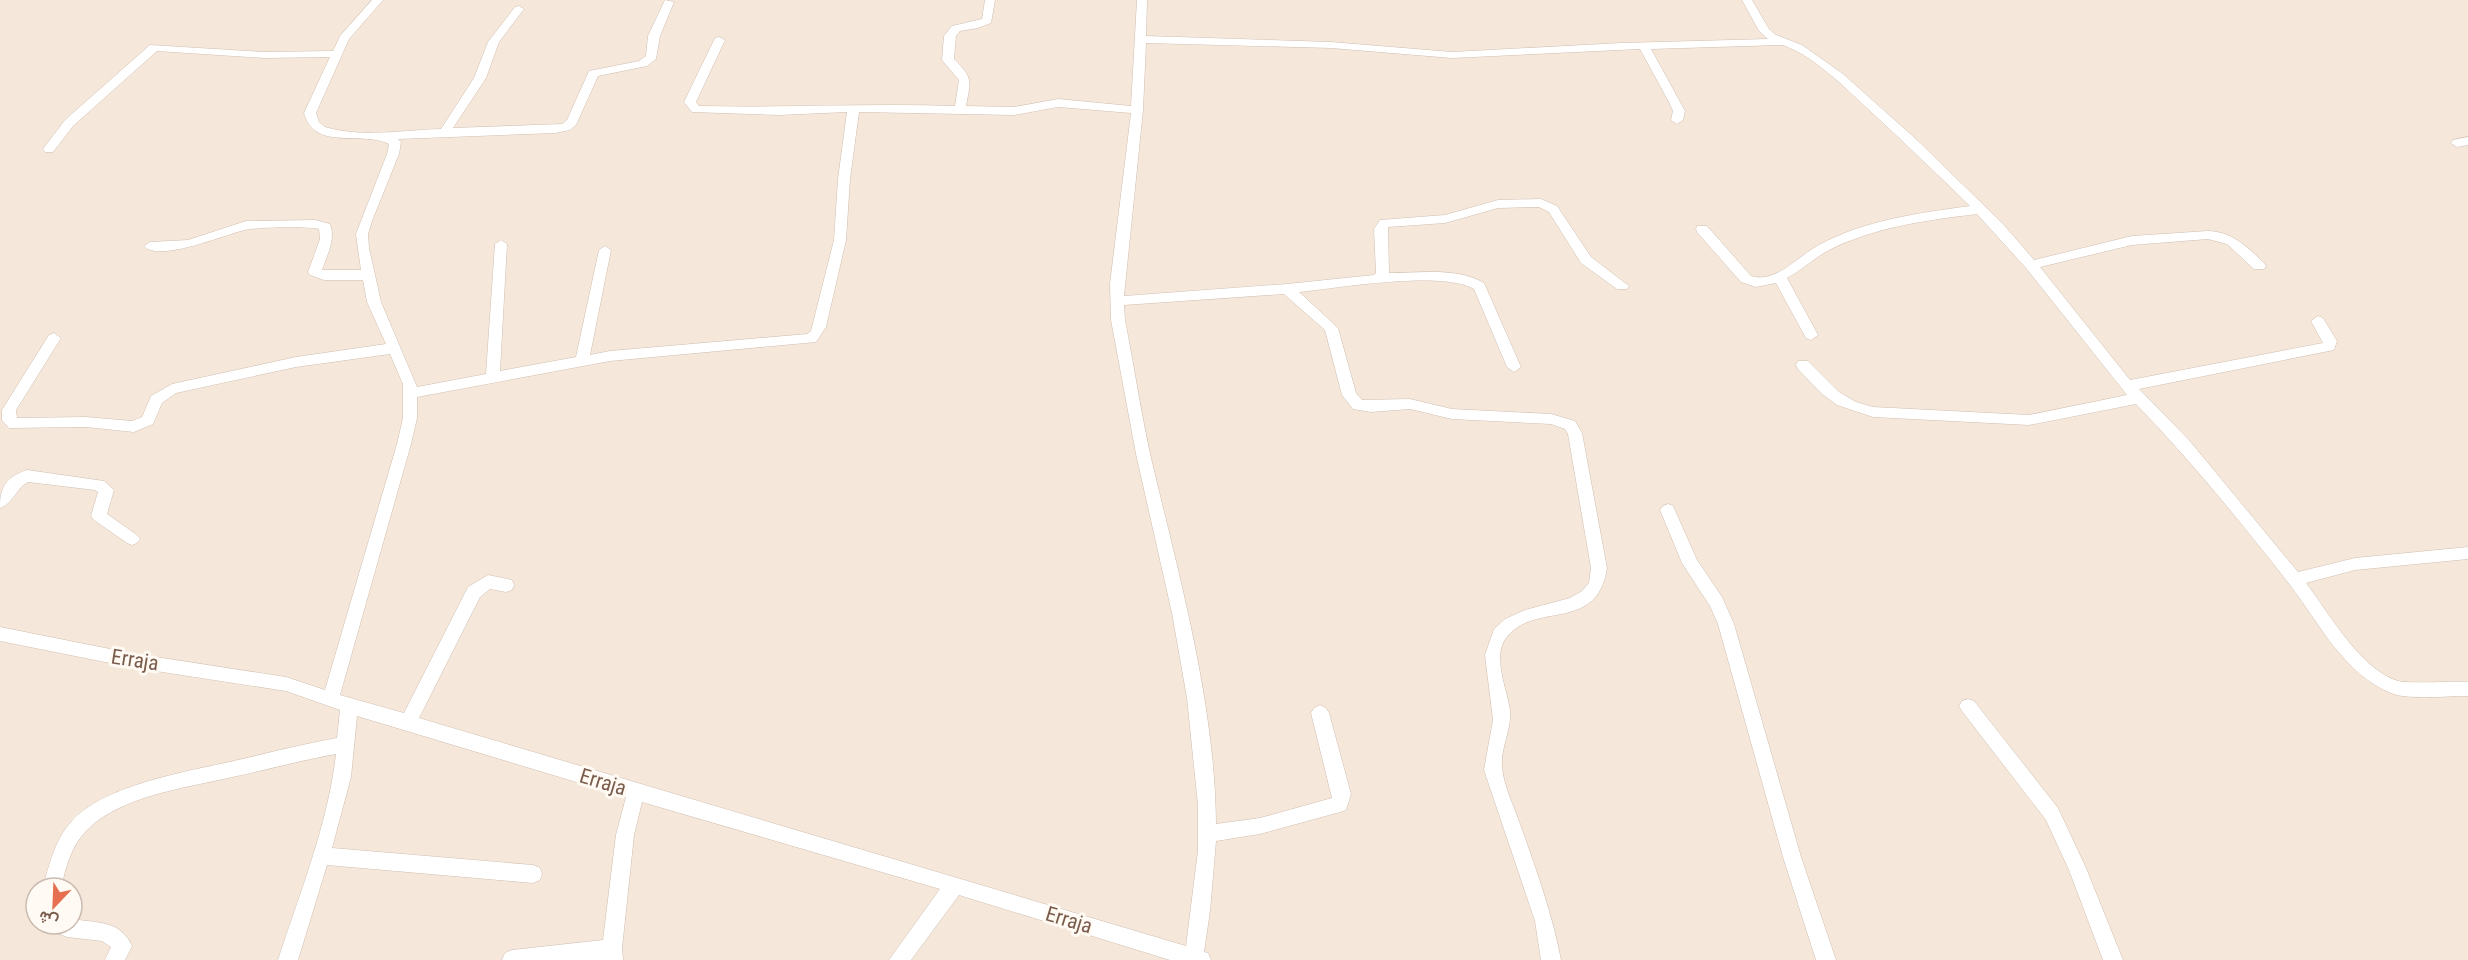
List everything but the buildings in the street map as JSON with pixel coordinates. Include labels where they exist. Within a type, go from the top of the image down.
[{"type":"street","points":[[378,0],[344,38],[310,113],[312,126],[322,131],[387,137],[566,127],[572,122],[593,73],[643,64],[652,57],[654,36],[669,2]]},
{"type":"street","points":[[960,109],[965,80],[964,76],[948,60],[950,36],[956,28],[978,25],[987,21],[990,0]]},
{"type":"street","points":[[1142,0],[1137,110],[1117,301],[1122,353],[1180,613],[1195,698],[1207,805],[1207,834],[1196,959]]},
{"type":"street","points":[[1747,0],[1765,31],[1816,58],[1839,76],[1914,144],[1980,209],[2031,265],[2127,386],[2183,443],[2295,580],[2352,657],[2377,679],[2396,688],[2468,689]]},
{"type":"street","points":[[445,132],[480,78],[494,42],[519,9]]},
{"type":"street","points":[[1140,39],[1331,45],[1452,55],[1784,42]]},
{"type":"street","points":[[719,40],[690,102],[696,109],[853,110],[885,107],[1021,111],[1058,103],[1137,110]]},
{"type":"street","points":[[1644,46],[1676,104],[1679,115],[1677,120]]},
{"type":"street","points":[[49,150],[69,123],[154,47],[264,55],[336,54]]},
{"type":"street","points":[[411,393],[582,360],[670,350],[799,342],[815,336],[840,240],[843,180],[853,110]]},
{"type":"street","points":[[331,698],[410,418],[411,393],[406,371],[374,303],[367,275],[363,234],[371,207],[395,148],[395,142],[387,137]]},
{"type":"street","points":[[1382,277],[1384,270],[1380,228],[1384,223],[1436,221],[1498,204],[1532,203],[1553,208],[1581,254],[1622,286]]},
{"type":"street","points":[[1702,229],[1746,279],[1755,283],[1779,276],[1824,247],[1839,241],[1912,219],[1980,209]]},
{"type":"street","points":[[150,246],[189,244],[246,225],[309,223],[321,225],[327,230],[326,239],[314,269],[317,273],[367,275]]},
{"type":"street","points":[[2031,265],[2078,251],[2139,240],[2200,235],[2230,240],[2259,266]]},
{"type":"street","points":[[493,377],[501,244]]},
{"type":"street","points":[[582,360],[605,250]]},
{"type":"street","points":[[1779,276],[1811,335]]},
{"type":"street","points":[[1117,301],[1287,289],[1382,277],[1462,279],[1476,282],[1479,286],[1514,367]]},
{"type":"street","points":[[1287,289],[1299,302],[1324,320],[1333,332],[1348,395],[1358,405],[1371,407],[1410,404],[1452,414],[1551,419],[1570,425],[1575,433],[1599,568],[1597,583],[1575,604],[1526,614],[1508,624],[1496,641],[1494,660],[1495,682],[1503,719],[1493,754],[1493,770],[1544,921],[1551,960]]},
{"type":"street","points":[[2127,386],[2329,347],[2330,341],[2318,321]]},
{"type":"street","points":[[54,338],[9,410],[9,420],[14,424],[86,422],[134,427],[148,420],[156,400],[172,390],[296,362],[395,348]]},
{"type":"street","points":[[1803,365],[1835,399],[1857,410],[1873,412],[2029,420],[2139,398]]},
{"type":"street","points":[[0,502],[18,480],[27,476],[99,485],[106,490],[99,516],[132,539]]},
{"type":"street","points":[[1668,510],[1690,563],[1716,602],[1726,624],[1792,856],[1826,960]]},
{"type":"street","points":[[2295,580],[2310,573],[2363,564],[2468,553]]},
{"type":"street","points":[[408,722],[474,592],[488,582],[506,585]]},
{"type":"street","name":"Erraja","points":[[1,635],[130,660],[286,684],[349,706],[955,885],[1196,959]]},
{"type":"street","points":[[288,960],[332,820],[346,744],[349,706]]},
{"type":"street","points":[[1968,706],[2052,814],[2077,868],[2113,960]]},
{"type":"street","points":[[1207,834],[1260,826],[1340,804],[1342,794],[1320,713]]},
{"type":"street","points":[[55,876],[70,838],[84,820],[103,808],[153,789],[308,750],[346,744]]},
{"type":"street","points":[[512,960],[612,954],[625,835],[636,792]]},
{"type":"street","points":[[321,856],[533,874]]},
{"type":"street","points":[[899,960],[955,885]]},
{"type":"street","points":[[84,930],[110,932],[117,937],[122,946],[115,960]]},
{"type":"shaded area","points":[[0,0],[2468,0],[2468,960],[0,960]]}]
